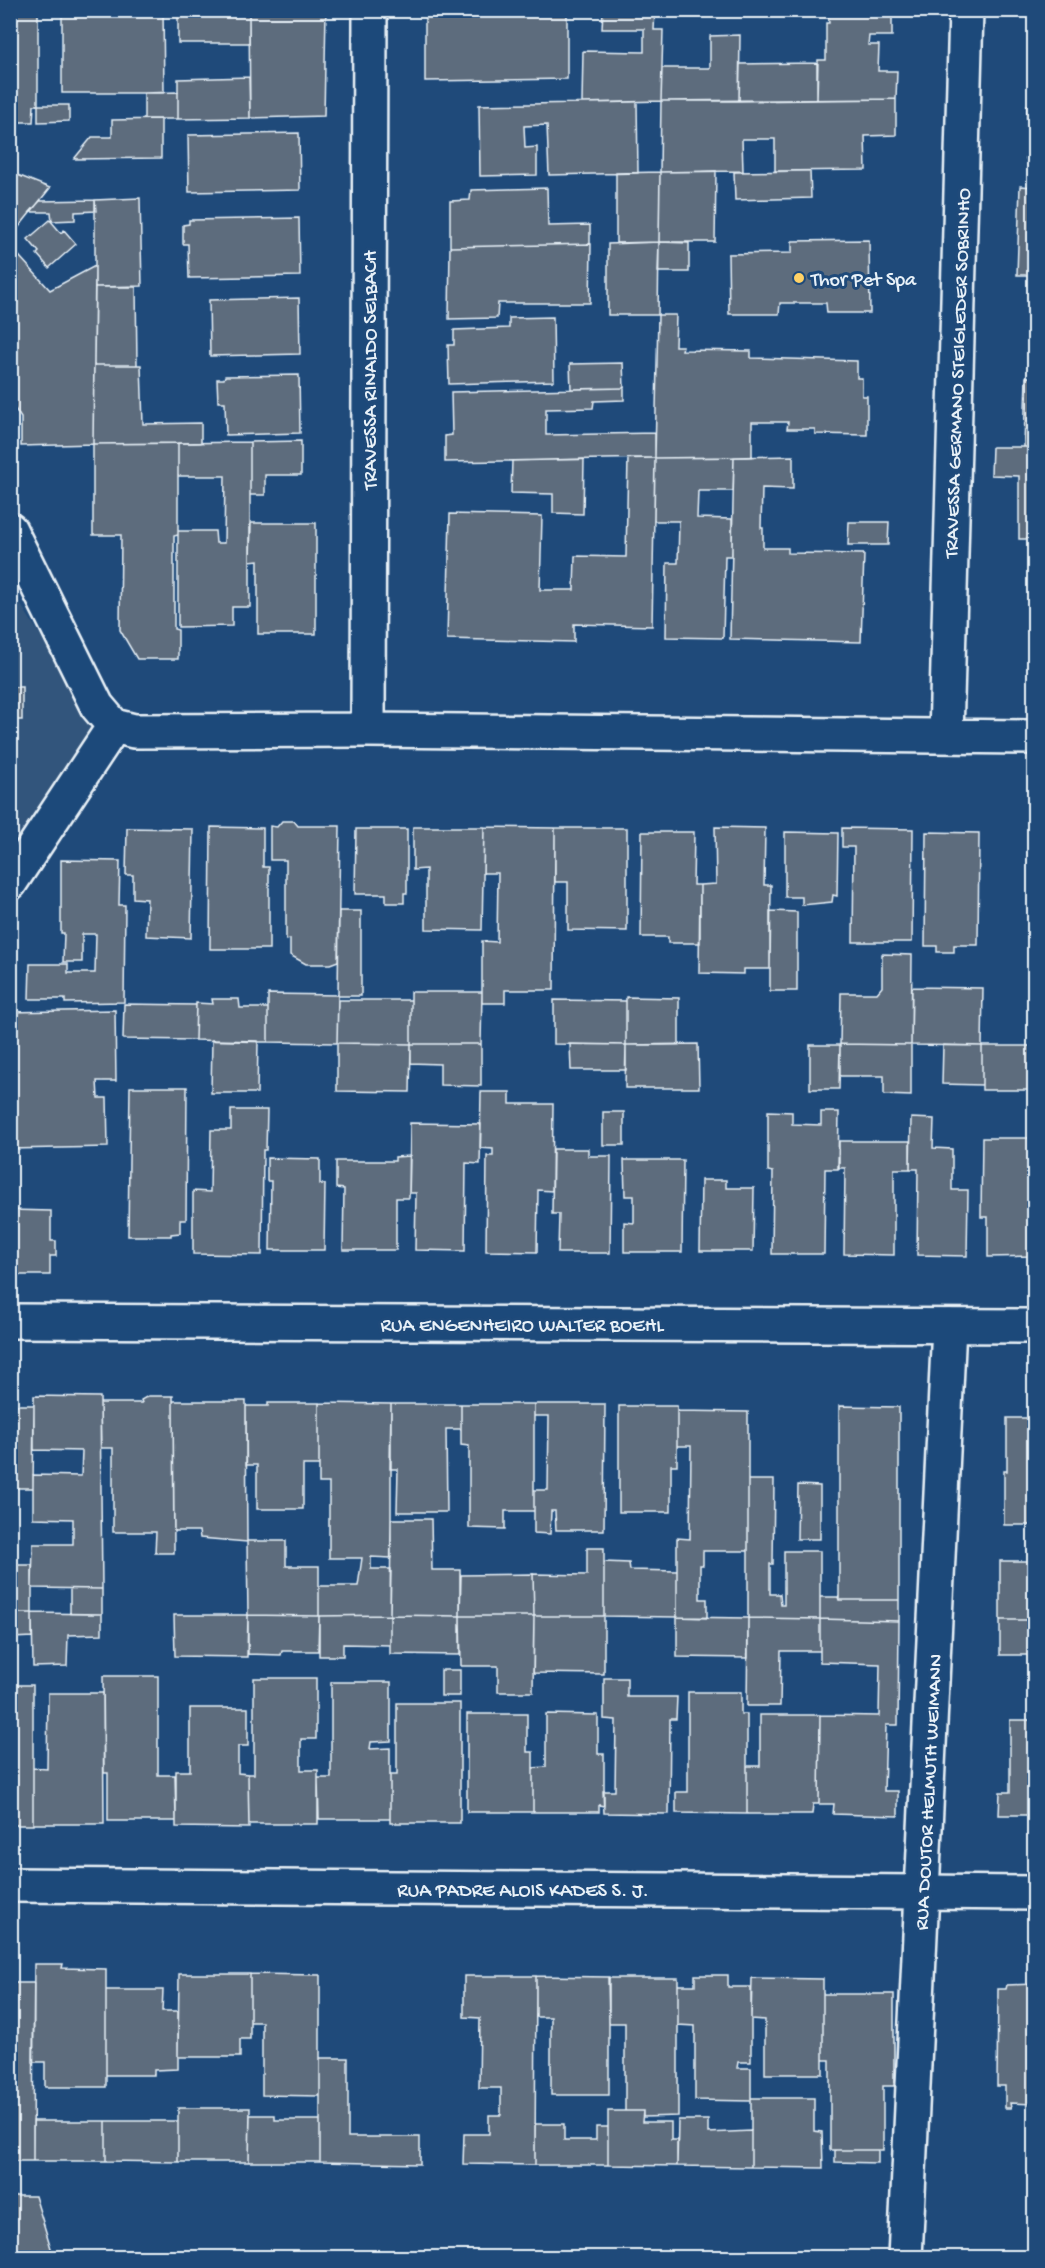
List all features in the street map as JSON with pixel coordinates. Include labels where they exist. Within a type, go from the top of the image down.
[{"type":"street","name":"TRAVESSA RINALDO SELBACH","points":[[368,730],[370,10]]},
{"type":"street","name":"TRAVESSA GERMANO STEIGLEDER SOBRINHO","points":[[946,736],[966,10]]},
{"type":"street","points":[[10,530],[97,706],[114,726],[134,731],[368,730],[1035,737]]},
{"type":"street","points":[[10,883],[114,726]]},
{"type":"street","name":"RUA ENGENHEIRO WALTER BOEHL","points":[[10,1321],[1035,1326]]},
{"type":"street","name":"RUA DOUTOR HELMUTH WEIMANN","points":[[905,2258],[949,1326]]},
{"type":"street","name":"RUA PADRE ALOIS KADES S. J.","points":[[10,1885],[1035,1893]]},
{"type":"shaded area","points":[[11,589],[99,728],[11,853]]},
{"type":"building","points":[[10,10],[38,10],[38,105],[34,105],[33,122],[10,122]]},
{"type":"building","points":[[62,10],[163,10],[164,93],[62,93]]},
{"type":"building","points":[[178,10],[249,10],[249,43],[178,43]]},
{"type":"building","points":[[249,10],[326,10],[324,116],[250,118]]},
{"type":"building","points":[[425,10],[567,10],[567,79],[425,81]]},
{"type":"building","points":[[603,10],[655,10],[654,30],[663,30],[661,101],[582,103],[583,51],[644,52],[644,29],[602,29]]},
{"type":"building","points":[[750,10],[819,10],[819,14],[750,12]]},
{"type":"building","points":[[828,10],[892,10],[892,36],[869,36],[868,45],[879,45],[878,71],[897,71],[896,99],[817,100],[818,60],[826,60]]},
{"type":"building","points":[[740,35],[739,101],[661,101],[662,68],[710,68],[710,36]]},
{"type":"building","points":[[817,63],[817,100],[739,101],[740,64]]},
{"type":"building","points":[[249,77],[250,118],[178,119],[178,79]]},
{"type":"building","points":[[178,92],[178,119],[144,119],[144,93]]},
{"type":"building","points":[[896,99],[896,135],[865,136],[866,170],[775,171],[775,139],[742,139],[743,171],[660,172],[661,101]]},
{"type":"building","points":[[637,102],[638,173],[549,175],[547,125],[524,126],[525,148],[537,147],[537,175],[480,176],[479,105]]},
{"type":"building","points":[[38,105],[69,105],[69,121],[38,122]]},
{"type":"building","points":[[1027,105],[1034,105],[1034,160],[1026,159]]},
{"type":"building","points":[[161,119],[161,158],[74,159],[92,137],[112,137],[112,120]]},
{"type":"building","points":[[299,133],[300,190],[189,192],[188,135]]},
{"type":"building","points":[[716,171],[715,242],[659,242],[660,172]]},
{"type":"building","points":[[810,171],[811,198],[735,200],[734,172]]},
{"type":"building","points":[[10,172],[50,188],[18,228],[10,225]]},
{"type":"building","points":[[660,172],[659,242],[616,243],[616,173]]},
{"type":"building","points":[[1020,186],[1034,187],[1034,275],[1017,275]]},
{"type":"building","points":[[547,188],[548,226],[590,225],[590,244],[450,247],[450,201],[470,200],[471,190]]},
{"type":"building","points":[[140,198],[142,286],[95,287],[95,200]]},
{"type":"building","points":[[95,200],[96,211],[75,212],[75,220],[52,221],[51,212],[30,212],[40,201]]},
{"type":"building","points":[[299,218],[300,276],[189,278],[188,244],[183,244],[183,225],[189,224],[189,220]]},
{"type":"building","points":[[50,220],[61,233],[64,230],[76,244],[49,268],[28,239]]},
{"type":"building","name":"Thor Pet Spa","points":[[869,240],[870,313],[827,313],[826,303],[780,303],[779,314],[729,314],[728,254],[792,253],[792,241]]},
{"type":"building","points":[[659,242],[689,243],[689,272],[658,272]]},
{"type":"building","points":[[659,242],[658,315],[608,315],[608,244]]},
{"type":"building","points":[[591,244],[590,303],[498,303],[497,318],[449,319],[450,247]]},
{"type":"building","points":[[10,246],[50,290],[95,266],[93,444],[21,446],[21,418],[10,401]]},
{"type":"building","points":[[95,287],[136,287],[137,365],[94,365]]},
{"type":"building","points":[[299,298],[300,354],[210,356],[209,300]]},
{"type":"building","points":[[1034,302],[1034,377],[1033,377]]},
{"type":"building","points":[[658,315],[676,315],[675,346],[683,346],[682,350],[751,351],[751,358],[857,361],[857,378],[862,378],[862,396],[867,396],[867,435],[815,434],[815,429],[787,429],[788,422],[752,422],[752,457],[655,458]]},
{"type":"building","points":[[553,317],[554,381],[449,384],[448,345],[454,345],[454,330],[509,328],[509,318]]},
{"type":"building","points":[[623,363],[624,388],[571,389],[570,364]]},
{"type":"building","points":[[94,365],[141,365],[143,424],[201,423],[201,443],[93,444]]},
{"type":"building","points":[[299,375],[300,433],[226,435],[225,402],[218,402],[217,379],[224,379],[225,376]]},
{"type":"building","points":[[1026,377],[1034,377],[1034,447],[1024,447]]},
{"type":"building","points":[[624,388],[624,400],[594,401],[593,408],[546,409],[546,435],[655,433],[655,458],[445,462],[445,436],[452,435],[451,392]]},
{"type":"building","points":[[301,441],[301,475],[265,475],[265,495],[250,495],[250,442]]},
{"type":"building","points":[[250,442],[250,607],[232,607],[232,626],[178,627],[178,531],[215,531],[216,543],[224,543],[225,476],[178,476],[178,443]]},
{"type":"building","points":[[178,443],[178,535],[174,536],[174,629],[178,630],[178,659],[137,659],[120,630],[121,535],[93,535],[93,444]]},
{"type":"building","points":[[992,447],[1034,447],[1034,539],[1019,539],[1019,476],[991,475]]},
{"type":"building","points":[[793,456],[793,489],[762,488],[763,548],[788,548],[788,553],[864,554],[861,642],[730,639],[734,457]]},
{"type":"building","points":[[734,457],[733,491],[698,491],[697,518],[732,519],[732,556],[725,556],[723,638],[666,637],[667,563],[678,563],[679,521],[654,521],[655,458]]},
{"type":"building","points":[[628,458],[655,458],[652,626],[574,624],[574,642],[447,639],[450,514],[542,516],[540,590],[574,590],[575,556],[626,557]]},
{"type":"building","points":[[584,459],[583,514],[553,513],[553,494],[511,493],[512,461]]},
{"type":"building","points":[[849,522],[889,522],[888,545],[848,545]]},
{"type":"building","points":[[251,523],[316,523],[316,634],[258,634],[258,560],[250,561]]},
{"type":"building","points":[[10,687],[22,687],[22,720],[10,720]]},
{"type":"building","points":[[282,821],[294,821],[298,826],[340,826],[338,961],[330,964],[306,964],[290,955],[290,939],[286,940],[286,860],[270,860],[270,826],[277,827]]},
{"type":"building","points":[[211,827],[263,828],[263,867],[269,867],[269,949],[210,949]]},
{"type":"building","points":[[413,827],[484,827],[482,930],[426,929],[426,869],[413,870]]},
{"type":"building","points":[[484,827],[555,828],[554,990],[505,990],[505,1003],[482,1003],[482,941],[497,942],[498,873],[483,873]]},
{"type":"building","points":[[715,827],[765,828],[764,885],[771,885],[770,969],[744,969],[744,974],[699,973],[700,885],[716,884]]},
{"type":"building","points":[[127,828],[193,829],[191,938],[146,936],[147,899],[133,898],[133,875],[126,875]]},
{"type":"building","points":[[555,828],[627,828],[627,931],[568,930],[568,882],[555,882]]},
{"type":"building","points":[[842,828],[913,829],[912,942],[853,942],[854,847],[842,847]]},
{"type":"building","points":[[356,829],[407,829],[407,893],[404,893],[404,903],[386,903],[386,894],[355,894]]},
{"type":"building","points":[[642,832],[694,832],[693,885],[700,885],[700,943],[668,943],[668,937],[641,937]]},
{"type":"building","points":[[785,832],[838,833],[837,896],[833,895],[832,902],[802,905],[802,897],[785,897]]},
{"type":"building","points":[[926,832],[979,833],[978,945],[954,945],[954,952],[937,952],[937,946],[925,946]]},
{"type":"building","points":[[61,860],[120,861],[119,905],[125,905],[124,1002],[65,1003],[65,999],[29,999],[30,964],[68,964],[68,973],[95,973],[96,934],[82,934],[82,962],[63,962]]},
{"type":"building","points":[[339,911],[361,911],[361,996],[338,996]]},
{"type":"building","points":[[770,911],[797,912],[797,991],[770,991]]},
{"type":"building","points":[[882,954],[912,955],[911,1045],[840,1044],[841,993],[877,993],[882,987]]},
{"type":"building","points":[[912,987],[983,988],[982,1046],[911,1045]]},
{"type":"building","points":[[411,992],[482,992],[481,1044],[411,1044]]},
{"type":"building","points":[[268,994],[338,995],[337,1043],[268,1042]]},
{"type":"building","points":[[626,997],[679,998],[679,1045],[626,1045]]},
{"type":"building","points":[[212,999],[239,999],[240,1008],[268,1008],[268,1042],[195,1040],[196,1003],[213,1004]]},
{"type":"building","points":[[338,1000],[411,1000],[411,1044],[337,1043]]},
{"type":"building","points":[[554,1000],[626,1001],[626,1045],[554,1044]]},
{"type":"building","points":[[124,1004],[196,1005],[195,1040],[123,1039]]},
{"type":"building","points":[[115,1010],[116,1081],[97,1081],[98,1098],[107,1098],[108,1147],[10,1149],[10,1012]]},
{"type":"building","points":[[212,1040],[258,1041],[257,1093],[211,1093]]},
{"type":"building","points":[[337,1043],[411,1044],[410,1092],[337,1091]]},
{"type":"building","points":[[411,1044],[481,1044],[481,1086],[440,1085],[440,1064],[411,1063]]},
{"type":"building","points":[[570,1044],[626,1045],[626,1070],[571,1070]]},
{"type":"building","points":[[698,1044],[699,1088],[625,1088],[626,1045]]},
{"type":"building","points":[[840,1044],[911,1045],[911,1096],[884,1095],[884,1076],[840,1076]]},
{"type":"building","points":[[810,1045],[840,1045],[839,1089],[810,1089]]},
{"type":"building","points":[[943,1045],[982,1046],[982,1085],[942,1084]]},
{"type":"building","points":[[982,1046],[1034,1046],[1034,1090],[982,1090]]},
{"type":"building","points":[[130,1087],[187,1087],[186,1220],[180,1220],[180,1233],[171,1234],[171,1236],[128,1236]]},
{"type":"building","points":[[481,1092],[510,1092],[510,1104],[553,1104],[552,1191],[538,1190],[537,1252],[486,1251],[487,1156],[493,1156],[493,1149],[480,1148]]},
{"type":"building","points":[[231,1110],[267,1110],[266,1150],[263,1150],[262,1255],[193,1254],[193,1191],[210,1192],[211,1130],[231,1130]]},
{"type":"building","points":[[768,1111],[792,1112],[792,1124],[821,1125],[821,1112],[839,1112],[838,1169],[825,1169],[824,1254],[772,1254],[773,1172],[768,1171]]},
{"type":"building","points":[[603,1112],[624,1112],[624,1145],[603,1145]]},
{"type":"building","points":[[911,1118],[934,1119],[933,1148],[952,1149],[952,1190],[968,1190],[967,1256],[917,1255],[918,1169],[910,1169]]},
{"type":"building","points":[[410,1123],[481,1124],[480,1164],[466,1163],[465,1251],[415,1250],[416,1193],[409,1193]]},
{"type":"building","points":[[982,1138],[1034,1138],[1034,1256],[988,1257],[988,1217],[981,1217]]},
{"type":"building","points":[[839,1141],[910,1141],[910,1169],[894,1169],[894,1255],[844,1254],[845,1168],[839,1168]]},
{"type":"building","points":[[553,1149],[588,1149],[588,1156],[611,1156],[610,1253],[558,1253],[559,1214],[552,1214]]},
{"type":"building","points":[[410,1156],[409,1198],[396,1198],[396,1250],[343,1250],[344,1189],[336,1188],[336,1161],[395,1161],[395,1157]]},
{"type":"building","points":[[267,1158],[320,1159],[320,1184],[325,1184],[324,1250],[270,1250],[271,1181],[267,1181]]},
{"type":"building","points":[[624,1160],[683,1160],[682,1252],[624,1252],[624,1222],[634,1223],[634,1196],[625,1196]]},
{"type":"building","points":[[701,1180],[726,1180],[726,1188],[754,1188],[753,1251],[700,1251]]},
{"type":"building","points":[[10,1210],[51,1211],[51,1241],[56,1241],[56,1256],[50,1256],[50,1275],[10,1275]]},
{"type":"building","points":[[34,1396],[100,1397],[102,1589],[32,1588],[33,1544],[73,1544],[73,1519],[33,1518],[33,1475],[81,1476],[82,1451],[34,1450]]},
{"type":"building","points":[[148,1396],[173,1396],[174,1553],[155,1553],[156,1532],[113,1532],[113,1448],[101,1448],[100,1403],[142,1403],[141,1400]]},
{"type":"building","points":[[173,1401],[246,1401],[247,1542],[200,1538],[199,1531],[174,1531]]},
{"type":"building","points":[[268,1403],[319,1403],[319,1465],[303,1465],[303,1509],[257,1509],[257,1465],[246,1465],[246,1406],[268,1406]]},
{"type":"building","points":[[319,1403],[391,1404],[391,1558],[371,1557],[371,1569],[391,1569],[390,1615],[319,1616],[319,1586],[358,1586],[362,1558],[329,1558],[329,1483],[319,1483]]},
{"type":"building","points":[[391,1404],[461,1404],[461,1429],[446,1429],[447,1512],[397,1512],[398,1469],[390,1469]]},
{"type":"building","points":[[461,1404],[534,1404],[534,1511],[505,1511],[505,1529],[469,1528],[469,1446],[461,1445]]},
{"type":"building","points":[[534,1404],[605,1404],[604,1530],[556,1530],[555,1511],[551,1511],[550,1534],[534,1533],[534,1490],[548,1490],[549,1416],[534,1416]]},
{"type":"building","points":[[10,1405],[34,1405],[33,1488],[11,1488],[11,1501],[10,1501]]},
{"type":"building","points":[[619,1406],[677,1406],[677,1465],[671,1465],[671,1512],[619,1512]]},
{"type":"building","points":[[839,1406],[899,1407],[899,1600],[839,1600]]},
{"type":"building","points":[[677,1411],[748,1412],[748,1551],[703,1551],[703,1565],[700,1565],[700,1599],[707,1599],[707,1618],[677,1617],[677,1538],[690,1539],[691,1446],[677,1446]]},
{"type":"building","points":[[1007,1418],[1034,1418],[1034,1525],[1004,1525]]},
{"type":"building","points":[[748,1480],[774,1480],[773,1564],[770,1564],[770,1594],[780,1594],[781,1605],[784,1605],[784,1551],[820,1551],[820,1619],[748,1618]]},
{"type":"building","points":[[798,1485],[820,1486],[820,1539],[797,1539]]},
{"type":"building","points":[[391,1519],[431,1519],[432,1570],[460,1570],[460,1616],[390,1615]]},
{"type":"building","points":[[247,1541],[286,1541],[286,1566],[319,1566],[319,1616],[248,1615]]},
{"type":"building","points":[[587,1548],[604,1548],[604,1616],[534,1616],[533,1574],[587,1575]]},
{"type":"building","points":[[1000,1561],[1034,1561],[1034,1620],[1000,1620]]},
{"type":"building","points":[[604,1562],[629,1563],[630,1570],[677,1571],[677,1617],[604,1616]]},
{"type":"building","points":[[10,1565],[32,1565],[32,1613],[10,1613]]},
{"type":"building","points":[[533,1574],[534,1616],[460,1616],[461,1575]]},
{"type":"building","points":[[70,1589],[102,1589],[102,1614],[70,1614]]},
{"type":"building","points":[[820,1597],[838,1597],[839,1600],[899,1600],[899,1621],[820,1619]]},
{"type":"building","points":[[10,1613],[32,1613],[32,1637],[12,1638],[12,1661]]},
{"type":"building","points":[[32,1613],[102,1614],[102,1634],[68,1635],[67,1666],[33,1667]]},
{"type":"building","points":[[174,1615],[248,1615],[247,1657],[175,1656]]},
{"type":"building","points":[[248,1615],[319,1616],[318,1651],[282,1651],[281,1655],[248,1654]]},
{"type":"building","points":[[390,1615],[460,1616],[460,1655],[390,1654]]},
{"type":"building","points":[[390,1615],[390,1645],[343,1644],[343,1656],[319,1656],[319,1616]]},
{"type":"building","points":[[460,1616],[534,1616],[533,1692],[498,1692],[498,1666],[461,1666]]},
{"type":"building","points":[[534,1616],[604,1616],[604,1674],[533,1673]]},
{"type":"building","points":[[677,1617],[748,1618],[748,1658],[677,1657]]},
{"type":"building","points":[[748,1618],[820,1619],[820,1651],[781,1651],[780,1706],[747,1706]]},
{"type":"building","points":[[820,1619],[899,1621],[898,1725],[886,1725],[884,1791],[898,1791],[898,1816],[833,1814],[834,1804],[819,1804],[820,1715],[879,1716],[880,1664],[820,1662]]},
{"type":"building","points":[[1000,1620],[1034,1620],[1034,1655],[1000,1655]]},
{"type":"building","points":[[441,1670],[460,1670],[460,1696],[441,1696]]},
{"type":"building","points":[[103,1676],[158,1676],[158,1775],[175,1775],[176,1821],[108,1821],[108,1773],[104,1773]]},
{"type":"building","points":[[254,1678],[316,1678],[316,1739],[301,1739],[301,1770],[318,1770],[318,1824],[249,1824],[248,1774],[254,1774]]},
{"type":"building","points":[[604,1678],[627,1678],[627,1697],[677,1697],[676,1719],[670,1719],[669,1814],[604,1813],[603,1791],[615,1791],[616,1720],[604,1719]]},
{"type":"building","points":[[331,1682],[391,1682],[391,1741],[371,1742],[370,1749],[390,1748],[390,1819],[319,1819],[318,1778],[331,1778]]},
{"type":"building","points":[[10,1685],[33,1685],[33,1825],[10,1825]]},
{"type":"building","points":[[688,1692],[741,1692],[741,1714],[747,1714],[747,1814],[676,1813],[676,1792],[688,1792]]},
{"type":"building","points":[[48,1693],[103,1693],[104,1824],[33,1824],[33,1768],[47,1769]]},
{"type":"building","points":[[397,1703],[460,1703],[460,1823],[390,1823],[390,1775],[397,1775]]},
{"type":"building","points":[[190,1708],[248,1708],[248,1746],[238,1746],[238,1773],[248,1774],[249,1828],[176,1827],[176,1771],[190,1771]]},
{"type":"building","points":[[467,1714],[527,1714],[527,1752],[533,1752],[533,1812],[467,1812]]},
{"type":"building","points":[[546,1714],[598,1715],[598,1754],[604,1754],[604,1806],[599,1805],[599,1812],[533,1812],[533,1768],[546,1767]]},
{"type":"building","points":[[760,1715],[820,1715],[819,1804],[813,1804],[812,1814],[747,1814],[747,1766],[760,1766]]},
{"type":"building","points":[[1010,1720],[1034,1720],[1034,1815],[999,1815],[1000,1792],[1010,1792]]},
{"type":"building","points":[[34,1964],[63,1964],[62,1968],[106,1969],[106,2087],[45,2087],[45,2062],[33,2062]]},
{"type":"building","points":[[179,1974],[250,1974],[250,2039],[240,2039],[240,2057],[178,2057]]},
{"type":"building","points":[[250,1974],[320,1975],[320,2096],[262,2095],[262,2022],[250,2022]]},
{"type":"building","points":[[10,1975],[12,1983],[34,1983],[33,2161],[10,2161]]},
{"type":"building","points":[[695,1975],[728,1975],[728,1987],[751,1987],[751,2062],[738,2062],[737,2068],[751,2068],[751,2101],[695,2100],[695,2026],[678,2025],[678,1985],[695,1985]]},
{"type":"building","points":[[464,1976],[536,1976],[535,2165],[463,2164],[464,2134],[489,2134],[489,2115],[501,2115],[501,2088],[479,2088],[480,2018],[464,2017]]},
{"type":"building","points":[[536,1976],[609,1977],[609,2095],[551,2095],[551,2017],[536,2017]]},
{"type":"building","points":[[608,1978],[678,1978],[678,2116],[643,2117],[643,2111],[625,2111],[625,2023],[609,2023]]},
{"type":"building","points":[[752,1978],[823,1979],[823,2074],[765,2074],[765,2020],[751,2019]]},
{"type":"building","points":[[1034,1984],[1034,2104],[1010,2103],[1011,2108],[1005,2108],[1005,2086],[997,2086],[998,1989],[1006,1989],[1007,1985]]},
{"type":"building","points":[[106,1990],[163,1990],[162,2011],[178,2011],[178,2069],[154,2070],[154,2075],[106,2075]]},
{"type":"building","points":[[823,1994],[894,1994],[894,2086],[883,2086],[883,2150],[830,2150],[830,2060],[823,2060]]},
{"type":"building","points":[[1031,2036],[1034,2036],[1034,2083],[1031,2083]]},
{"type":"building","points":[[320,2058],[348,2058],[348,2137],[420,2137],[420,2164],[320,2162]]},
{"type":"building","points":[[751,2098],[814,2098],[814,2131],[822,2132],[823,2168],[751,2167]]},
{"type":"building","points":[[178,2108],[250,2108],[249,2162],[178,2162]]},
{"type":"building","points":[[608,2111],[643,2111],[642,2122],[671,2122],[671,2140],[677,2140],[677,2166],[608,2165]]},
{"type":"building","points":[[250,2115],[275,2115],[275,2120],[320,2120],[320,2162],[249,2162]]},
{"type":"building","points":[[678,2120],[708,2120],[708,2133],[751,2131],[751,2167],[677,2166]]},
{"type":"building","points":[[33,2121],[106,2121],[106,2161],[33,2161]]},
{"type":"building","points":[[106,2121],[178,2121],[178,2162],[106,2161]]},
{"type":"building","points":[[535,2124],[564,2124],[564,2140],[596,2140],[596,2127],[608,2127],[608,2165],[535,2165]]},
{"type":"building","points":[[835,2150],[878,2150],[878,2163],[835,2162]]},
{"type":"building","points":[[10,2196],[35,2196],[54,2258],[10,2258]]},
{"type":"place","name":"Thor Pet Spa","points":[[799,278]]}]
